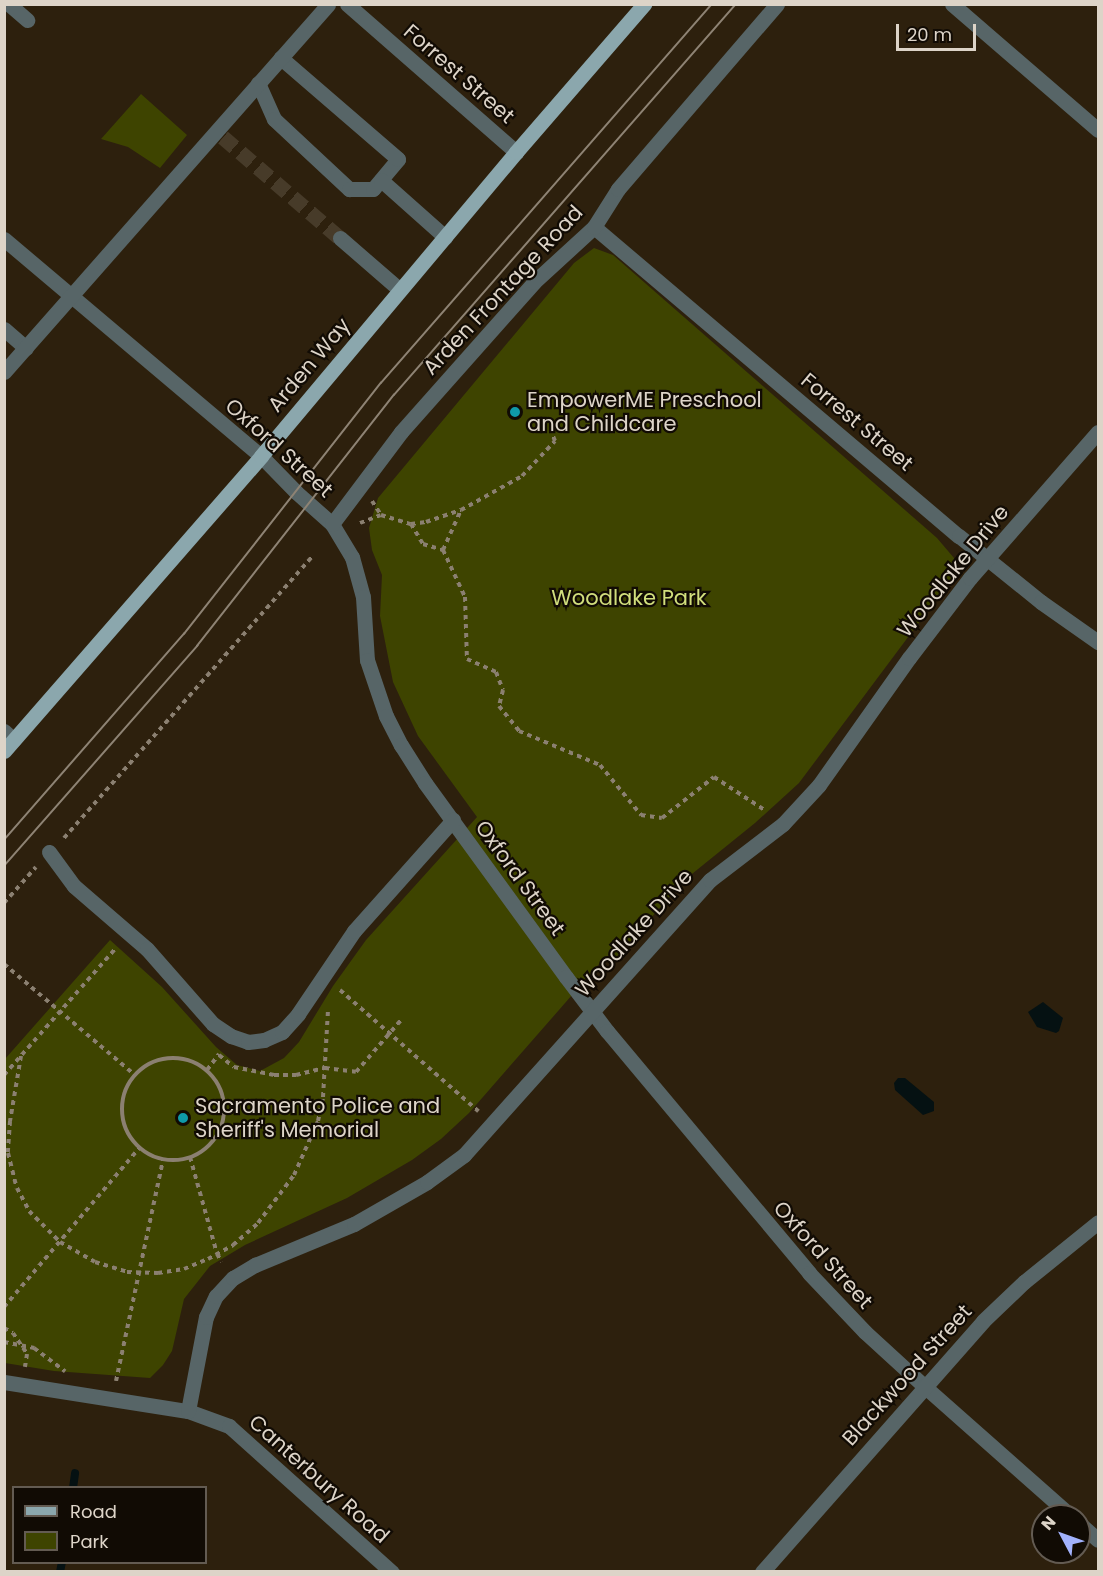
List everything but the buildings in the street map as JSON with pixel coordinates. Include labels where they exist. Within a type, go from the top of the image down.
[{"type":"main road","name":"Arden Way","points":[[8,741],[261,456],[516,152],[644,4]]},
{"type":"street","points":[[4,372],[219,134],[258,83],[328,4]]},
{"type":"street","name":"Forrest Street","points":[[347,4],[516,152]]},
{"type":"street","name":"Arden Frontage Road","points":[[332,524],[401,432],[534,282],[594,227],[618,189],[777,4]]},
{"type":"street","points":[[952,4],[1098,130]]},
{"type":"street","points":[[9,7],[27,20]]},
{"type":"street","points":[[258,83],[274,119],[350,189],[372,189],[381,180],[398,159],[281,58]]},
{"type":"street","points":[[381,180],[445,237]]},
{"type":"street","name":"Forrest Street","points":[[594,227],[987,558],[1041,602],[1098,642]]},
{"type":"street","points":[[340,238],[400,290]]},
{"type":"street","name":"Oxford Street","points":[[4,239],[261,456],[332,524],[352,557],[363,597],[366,660],[386,716],[425,783],[592,1011],[809,1273],[866,1332],[924,1386],[1057,1504]]},
{"type":"street","points":[[4,329],[26,348]]},
{"type":"street","name":"Woodlake Drive","points":[[188,1411],[206,1317],[216,1296],[233,1278],[255,1265],[354,1224],[412,1190],[464,1155],[710,880],[783,824],[819,785],[909,657],[987,558],[1098,432]]},
{"type":"street","points":[[49,852],[74,886],[147,949],[213,1024],[231,1036],[248,1041],[264,1040],[282,1032],[324,985],[354,931],[453,820]]},
{"type":"street","name":"Blackwood Street","points":[[762,1572],[983,1321],[1024,1282],[1098,1222]]},
{"type":"street","name":"Canterbury Road","points":[[4,1382],[188,1411],[229,1426],[392,1572]]},
{"type":"path","points":[[355,526],[381,515],[411,524],[426,522],[461,510],[522,476],[555,441],[553,436]]},
{"type":"path","points":[[376,492],[372,501],[381,515]]},
{"type":"path","points":[[461,510],[443,549],[465,597],[467,659],[496,672],[503,690],[500,706],[519,731],[600,765],[641,815],[662,818],[714,777],[783,824]]},
{"type":"path","points":[[411,524],[423,544],[443,549]]},
{"type":"path","points":[[4,903],[49,852],[78,825],[312,557]]},
{"type":"path","points":[[4,1075],[129,933]]},
{"type":"path","points":[[4,964],[135,1075]]},
{"type":"path","points":[[21,1056],[8,1136],[10,1166],[21,1198],[29,1211],[60,1242],[95,1262],[138,1274],[184,1269],[217,1254],[258,1223],[294,1175],[318,1121],[325,1068],[324,985],[341,990],[493,1125]]},
{"type":"path","points":[[219,1054],[234,1067],[274,1075],[296,1075],[325,1068],[356,1072],[401,1020]]},
{"type":"path","points":[[176,1058],[195,1063],[215,1080],[221,1092],[223,1118],[211,1142],[189,1157],[163,1159],[140,1147],[131,1137],[122,1112],[123,1099],[135,1075],[156,1060],[176,1058]]},
{"type":"path","points":[[4,1307],[140,1147]]},
{"type":"path","points":[[189,1157],[217,1254],[233,1278]]},
{"type":"path","points":[[113,1398],[163,1159]]},
{"type":"path","points":[[4,1328],[13,1333],[27,1354],[22,1385]]},
{"type":"path","points":[[4,1342],[34,1348],[58,1364],[68,1374],[64,1391]]},
{"type":"green space","points":[[141,94],[187,135],[160,168],[128,147],[101,139]]},
{"type":"green space","name":"Woodlake Park","points":[[594,248],[613,255],[937,538],[954,558],[953,577],[799,783],[755,823],[682,882],[618,956],[600,963],[469,1113],[441,1139],[412,1160],[347,1198],[245,1245],[210,1266],[184,1299],[172,1351],[163,1365],[150,1378],[54,1371],[5,1363],[5,1059],[110,940],[162,987],[216,1047],[237,1065],[260,1071],[284,1058],[299,1042],[333,986],[366,940],[477,817],[418,736],[393,682],[380,616],[382,575],[372,550],[369,528],[378,498],[574,263]]},
{"type":"shaded area","points":[[1043,1002],[1063,1018],[1059,1031],[1056,1033],[1037,1027],[1028,1012]]},
{"type":"shaded area","points":[[898,1078],[905,1078],[934,1102],[934,1111],[923,1115],[895,1090],[894,1083]]},
{"type":"waterway","points":[[73,1486],[75,1473]]},
{"type":"waterway","points":[[60,1572],[62,1564]]},
{"type":"tunnel","points":[[223,137],[340,238]]},
{"type":"tram line","points":[[4,840],[184,634],[381,383],[712,4]]},
{"type":"tram line","points":[[4,866],[197,646],[394,395],[736,4]]},
{"type":"place","name":"EmpowerME Preschool and Childcare","points":[[515,412]]},
{"type":"place","name":"Sacramento Police and Sheriff's Memorial","points":[[183,1118]]}]
